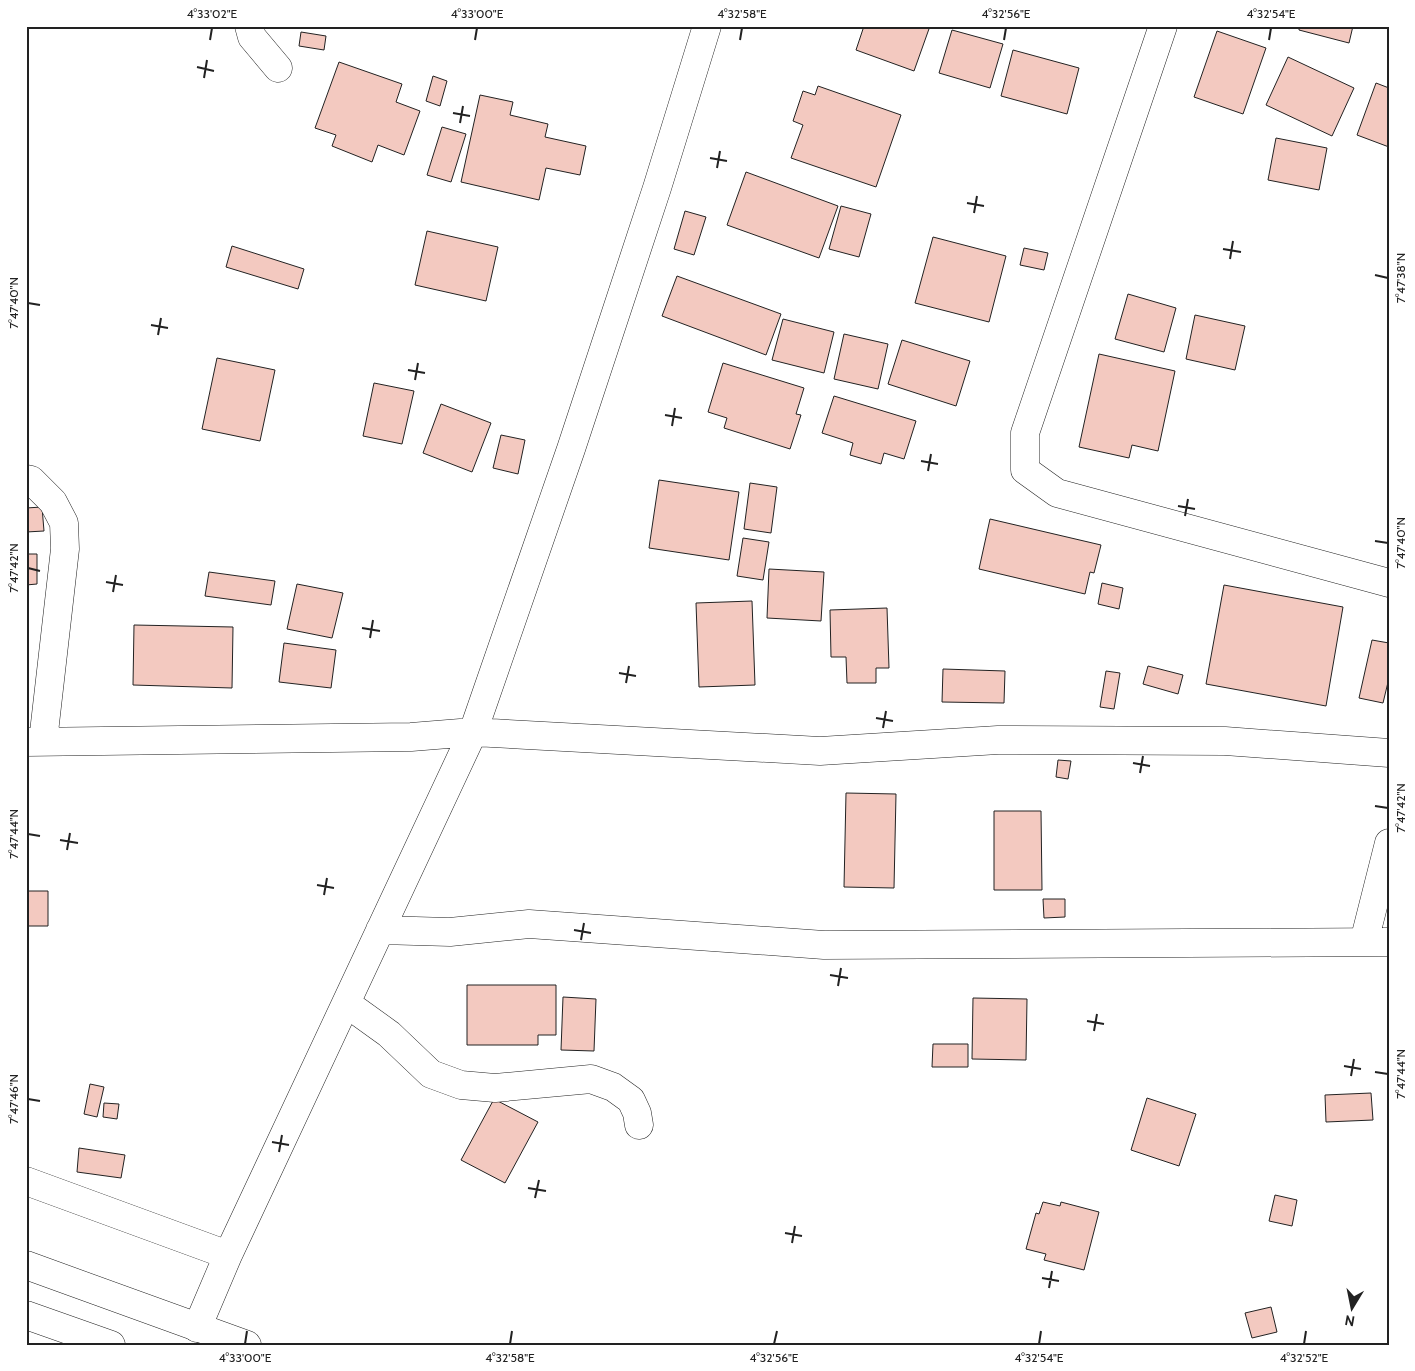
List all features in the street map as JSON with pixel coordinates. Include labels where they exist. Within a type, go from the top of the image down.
[{"type":"main road","points":[[250,26],[252,37],[278,68]]},
{"type":"main road","points":[[197,1328],[228,1254],[473,732],[574,440],[657,188],[707,26]]},
{"type":"main road","points":[[1163,26],[1026,433],[1025,470],[1057,493],[1389,583]]},
{"type":"main road","points":[[26,479],[31,480],[53,502],[64,523],[65,549],[35,742],[411,737],[473,732],[820,751],[998,740],[1224,741],[1389,753]]},
{"type":"main road","points":[[380,930],[450,932],[529,924],[824,945],[1376,942],[1389,843]]},
{"type":"main road","points":[[346,1004],[389,1034],[431,1074],[461,1085],[495,1088],[591,1079],[613,1087],[632,1100],[639,1125]]},
{"type":"main road","points":[[26,1181],[228,1254]]},
{"type":"main road","points":[[26,1265],[247,1345]]},
{"type":"main road","points":[[26,1315],[111,1345]]},
{"type":"building","points":[[864,26],[930,26],[914,71],[856,50]]},
{"type":"building","points":[[1299,26],[1353,26],[1349,43],[1299,30]]},
{"type":"building","points":[[952,30],[1003,44],[990,88],[939,73]]},
{"type":"building","points":[[1217,31],[1266,48],[1243,114],[1194,97]]},
{"type":"building","points":[[301,32],[326,36],[324,50],[299,46]]},
{"type":"building","points":[[1013,50],[1079,68],[1067,114],[1001,96]]},
{"type":"building","points":[[1288,57],[1354,88],[1332,136],[1266,105]]},
{"type":"building","points":[[339,62],[402,84],[396,102],[420,111],[404,155],[378,145],[372,162],[332,146],[336,135],[315,128]]},
{"type":"building","points":[[433,76],[447,81],[440,106],[426,101]]},
{"type":"building","points":[[1376,83],[1389,88],[1389,147],[1357,135]]},
{"type":"building","points":[[818,86],[901,115],[876,187],[791,158],[803,125],[793,121],[803,91],[815,95]]},
{"type":"building","points":[[480,95],[513,102],[510,115],[548,124],[545,137],[586,146],[580,175],[546,168],[539,200],[461,182]]},
{"type":"building","points":[[442,127],[466,134],[451,182],[427,175]]},
{"type":"building","points":[[1276,138],[1327,148],[1319,190],[1268,180]]},
{"type":"building","points":[[746,172],[838,206],[819,258],[727,225]]},
{"type":"building","points":[[841,206],[871,214],[859,257],[829,249]]},
{"type":"building","points":[[685,211],[706,217],[694,255],[674,249]]},
{"type":"building","points":[[427,231],[498,247],[486,301],[415,285]]},
{"type":"building","points":[[933,237],[1006,256],[989,322],[915,303]]},
{"type":"building","points":[[232,246],[304,269],[298,289],[226,267]]},
{"type":"building","points":[[1024,248],[1048,253],[1044,270],[1020,265]]},
{"type":"building","points":[[677,276],[781,314],[766,355],[662,316]]},
{"type":"building","points":[[1128,294],[1176,308],[1164,352],[1115,339]]},
{"type":"building","points":[[1195,315],[1245,326],[1235,370],[1186,359]]},
{"type":"building","points":[[783,319],[834,332],[824,373],[772,360]]},
{"type":"building","points":[[844,334],[888,344],[878,389],[834,379]]},
{"type":"building","points":[[902,340],[970,361],[956,406],[888,384]]},
{"type":"building","points":[[1099,354],[1175,371],[1158,451],[1132,445],[1129,458],[1079,447]]},
{"type":"building","points":[[217,358],[275,370],[260,441],[202,429]]},
{"type":"building","points":[[723,363],[804,388],[796,414],[801,415],[790,449],[724,428],[727,418],[708,412]]},
{"type":"building","points":[[374,383],[414,391],[402,444],[363,436]]},
{"type":"building","points":[[834,396],[916,421],[904,459],[884,453],[881,464],[850,455],[853,443],[822,433]]},
{"type":"building","points":[[441,404],[491,423],[472,472],[423,453]]},
{"type":"building","points":[[501,435],[525,440],[518,474],[493,468]]},
{"type":"building","points":[[659,480],[739,492],[729,560],[649,548]]},
{"type":"building","points":[[750,483],[777,487],[771,533],[744,529]]},
{"type":"building","points":[[42,507],[44,531],[26,532],[26,508]]},
{"type":"building","points":[[990,519],[1101,545],[1094,573],[1090,572],[1085,594],[979,569]]},
{"type":"building","points":[[743,538],[769,542],[763,580],[737,576]]},
{"type":"building","points":[[26,554],[37,554],[37,584],[26,585]]},
{"type":"building","points":[[769,569],[824,572],[821,621],[767,618]]},
{"type":"building","points":[[209,572],[275,581],[271,605],[205,596]]},
{"type":"building","points":[[1102,583],[1123,588],[1119,609],[1098,604]]},
{"type":"building","points":[[297,584],[343,593],[332,638],[287,629]]},
{"type":"building","points":[[1224,585],[1343,607],[1326,706],[1206,684]]},
{"type":"building","points":[[752,601],[755,685],[699,687],[696,603]]},
{"type":"building","points":[[887,608],[889,668],[876,668],[876,683],[847,683],[846,657],[831,657],[830,610]]},
{"type":"building","points":[[134,625],[233,627],[232,688],[133,685]]},
{"type":"building","points":[[1372,640],[1389,643],[1389,678],[1383,703],[1359,698]]},
{"type":"building","points":[[284,643],[336,650],[331,688],[279,682]]},
{"type":"building","points":[[1148,666],[1183,675],[1178,694],[1143,684]]},
{"type":"building","points":[[943,669],[1005,671],[1004,703],[942,702]]},
{"type":"building","points":[[1106,671],[1120,673],[1114,709],[1100,707]]},
{"type":"building","points":[[1058,760],[1071,761],[1068,779],[1056,777]]},
{"type":"building","points":[[846,793],[896,794],[894,888],[844,887]]},
{"type":"building","points":[[994,811],[1041,811],[1042,890],[994,890]]},
{"type":"building","points":[[26,891],[48,891],[48,926],[26,926]]},
{"type":"building","points":[[1043,899],[1065,899],[1065,917],[1044,918]]},
{"type":"building","points":[[467,985],[556,985],[556,1035],[538,1035],[538,1045],[467,1045]]},
{"type":"building","points":[[563,997],[596,999],[594,1051],[561,1050]]},
{"type":"building","points":[[973,998],[1027,999],[1026,1060],[972,1059]]},
{"type":"building","points":[[933,1044],[968,1044],[968,1067],[932,1067]]},
{"type":"building","points":[[90,1084],[104,1087],[97,1117],[84,1114]]},
{"type":"building","points":[[1371,1093],[1373,1120],[1326,1122],[1325,1095]]},
{"type":"building","points":[[1147,1098],[1196,1114],[1179,1166],[1131,1150]]},
{"type":"building","points":[[494,1099],[538,1122],[505,1183],[461,1160]]},
{"type":"building","points":[[104,1103],[119,1104],[117,1119],[103,1117]]},
{"type":"building","points":[[79,1148],[125,1155],[121,1178],[77,1172]]},
{"type":"building","points":[[1275,1195],[1297,1200],[1292,1226],[1269,1221]]},
{"type":"building","points":[[1043,1202],[1060,1206],[1061,1202],[1099,1212],[1084,1270],[1044,1260],[1046,1254],[1026,1249],[1036,1213],[1039,1214]]},
{"type":"building","points":[[1271,1307],[1277,1332],[1252,1338],[1245,1313]]}]
